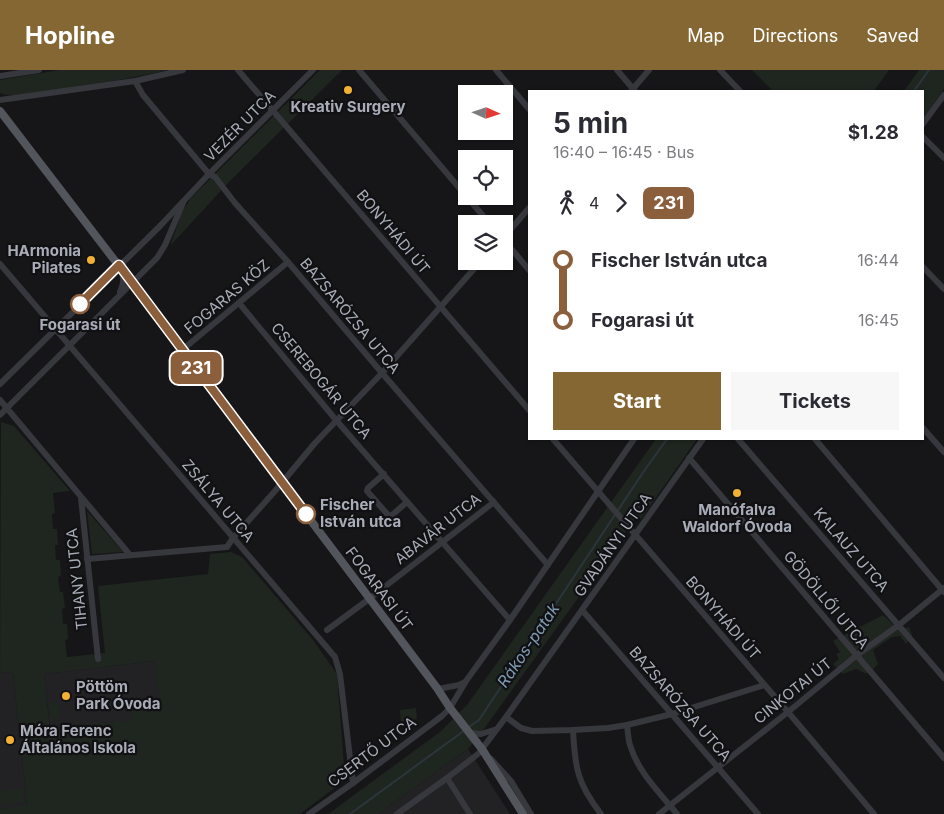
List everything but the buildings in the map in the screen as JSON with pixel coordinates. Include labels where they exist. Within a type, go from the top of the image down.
[{"type":"main road","name":"FOGARASI ÚT","points":[[0,111],[119,265],[438,689],[450,708],[482,749],[523,814]]},
{"type":"street","points":[[4,74],[38,70]]},
{"type":"street","points":[[0,100],[136,81],[183,70]]},
{"type":"street","name":"BONYHÁDI ÚT","points":[[238,70],[528,409]]},
{"type":"street","name":"VEZÉR UTCA","points":[[0,384],[160,226],[313,70]]},
{"type":"street","points":[[359,70],[482,215]]},
{"type":"street","points":[[496,70],[528,107]]},
{"type":"street","points":[[617,70],[632,90]]},
{"type":"street","points":[[634,90],[649,70]]},
{"type":"street","points":[[720,70],[739,90]]},
{"type":"street","name":"BAZSARÓZSA UTCA","points":[[136,81],[143,95],[209,174],[215,177],[235,203],[288,262],[548,566]]},
{"type":"street","points":[[924,121],[944,95]]},
{"type":"street","points":[[924,138],[944,158]]},
{"type":"street","name":"VEZÉR UTCA","points":[[0,415],[156,258],[165,245],[185,199]]},
{"type":"street","points":[[513,226],[528,209]]},
{"type":"street","points":[[160,226],[168,227],[170,232]]},
{"type":"street","points":[[513,251],[528,269]]},
{"type":"street","name":"FOGARAS KÖZ","points":[[182,350],[288,262]]},
{"type":"street","name":"ZSÁLYA UTCA","points":[[0,264],[335,657],[340,674],[353,783]]},
{"type":"street","points":[[118,297],[124,276],[119,265]]},
{"type":"street","points":[[924,268],[944,289]]},
{"type":"street","points":[[87,558],[227,547],[336,420],[382,372],[473,270]]},
{"type":"street","name":"CSEREBOGÁR UTCA","points":[[239,303],[336,420],[510,620]]},
{"type":"street","name":"TIHANY UTCA","points":[[0,400],[130,555]]},
{"type":"street","points":[[924,429],[944,452]]},
{"type":"street","name":"BONYHÁDI ÚT","points":[[554,440],[874,814]]},
{"type":"street","points":[[450,708],[466,681],[548,566],[633,440]]},
{"type":"street","name":"GVADÁNYI UTCA","points":[[397,814],[478,754],[702,440]]},
{"type":"street","name":"KALAUZ UTCA","points":[[739,440],[944,678]]},
{"type":"street","points":[[816,440],[943,590]]},
{"type":"street","name":"GÖDÖLLŐI UTCA","points":[[689,458],[944,758]]},
{"type":"street","points":[[384,474],[367,491],[391,516],[407,502]]},
{"type":"street","name":"TIHANY UTCA","points":[[81,497],[98,659]]},
{"type":"street","name":"ABAVÁR UTCA","points":[[327,630],[494,502]]},
{"type":"street","name":"CINKOTAI ÚT","points":[[659,814],[857,655],[943,590]]},
{"type":"street","name":"BAZSARÓZSA UTCA","points":[[582,610],[758,814]]},
{"type":"street","points":[[438,689],[459,685],[466,681]]},
{"type":"street","points":[[506,717],[521,728],[532,731],[573,730],[627,725],[672,714],[764,685]]},
{"type":"street","name":"CSERTŐ UTCA","points":[[309,814],[353,783],[450,708]]},
{"type":"street","points":[[627,725],[630,744],[644,775],[677,814]]},
{"type":"street","points":[[469,733],[481,734],[498,728]]},
{"type":"street","points":[[573,730],[574,756],[579,776],[583,787],[600,814]]},
{"type":"street","name":"FOGARASI ÚT","points":[[482,749],[511,781],[531,814]]},
{"type":"street","points":[[447,778],[470,814]]},
{"type":"shaded area","points":[[59,70],[167,70],[125,79],[33,93],[11,95],[0,93],[0,80]]},
{"type":"shaded area","points":[[320,70],[342,70],[228,183],[170,246],[182,212],[191,198]]},
{"type":"shaded area","points":[[752,70],[889,70],[875,90],[772,90]]},
{"type":"shaded area","points":[[919,70],[944,70],[944,89],[924,118],[924,90],[905,90]]},
{"type":"shaded area","points":[[1,422],[14,426],[70,491],[53,493],[55,513],[52,514],[53,529],[57,529],[58,545],[55,545],[56,560],[60,560],[61,576],[58,577],[60,592],[63,592],[65,608],[62,609],[63,624],[67,624],[68,639],[65,640],[67,657],[105,653],[98,586],[208,574],[210,554],[231,552],[242,557],[313,640],[337,674],[345,780],[300,814],[0,814],[0,809],[27,805],[13,672],[0,673]],"holes":[[[155,661],[160,706],[133,710],[133,720],[50,729],[44,674]]]},
{"type":"shaded area","points":[[655,440],[696,440],[641,519],[637,516],[468,749],[378,814],[328,814],[440,732],[467,705]]},
{"type":"shaded area","points":[[87,511],[123,552],[92,554]]},
{"type":"shaded area","points":[[883,615],[898,629],[909,627],[912,635],[906,644],[900,636],[892,637],[873,650],[878,664],[871,672],[864,673],[856,669],[843,674],[833,664],[839,659],[836,654],[840,652],[833,641]]},
{"type":"shaded area","points":[[155,661],[164,731],[52,745],[44,674]]},
{"type":"shaded area","name":"Móra Ferenc Általános Iskola","points":[[13,672],[27,806],[0,809],[0,673]]},
{"type":"shaded area","points":[[58,701],[60,718],[50,719],[48,702]]},
{"type":"shaded area","points":[[416,708],[417,719],[401,723],[400,710]]},
{"type":"shaded area","points":[[468,749],[510,814],[378,814]]},
{"type":"shaded area","points":[[22,788],[23,802],[0,805],[0,791]]},
{"type":"waterway","name":"Rákos-patak","points":[[915,90],[929,70]]},
{"type":"waterway","name":"Rákos-patak","points":[[469,727],[479,720],[666,440]]},
{"type":"waterway","name":"Rákos-patak","points":[[350,814],[465,730]]},
{"type":"bus line","name":"231","points":[[80,304],[119,265],[306,514]]},
{"type":"place","name":"Kreativ Surgery","points":[[348,90]]},
{"type":"place","name":"HArmonia Pilates","points":[[91,260]]},
{"type":"place","name":"Fogarasi út","points":[[80,304]]},
{"type":"place","name":"Manófalva Waldorf Óvoda","points":[[737,493]]},
{"type":"place","name":"Fischer István utca","points":[[306,514]]},
{"type":"place","name":"Pöttöm Park Óvoda","points":[[66,696]]},
{"type":"place","name":"Móra Ferenc Általános Iskola","points":[[10,740]]}]
